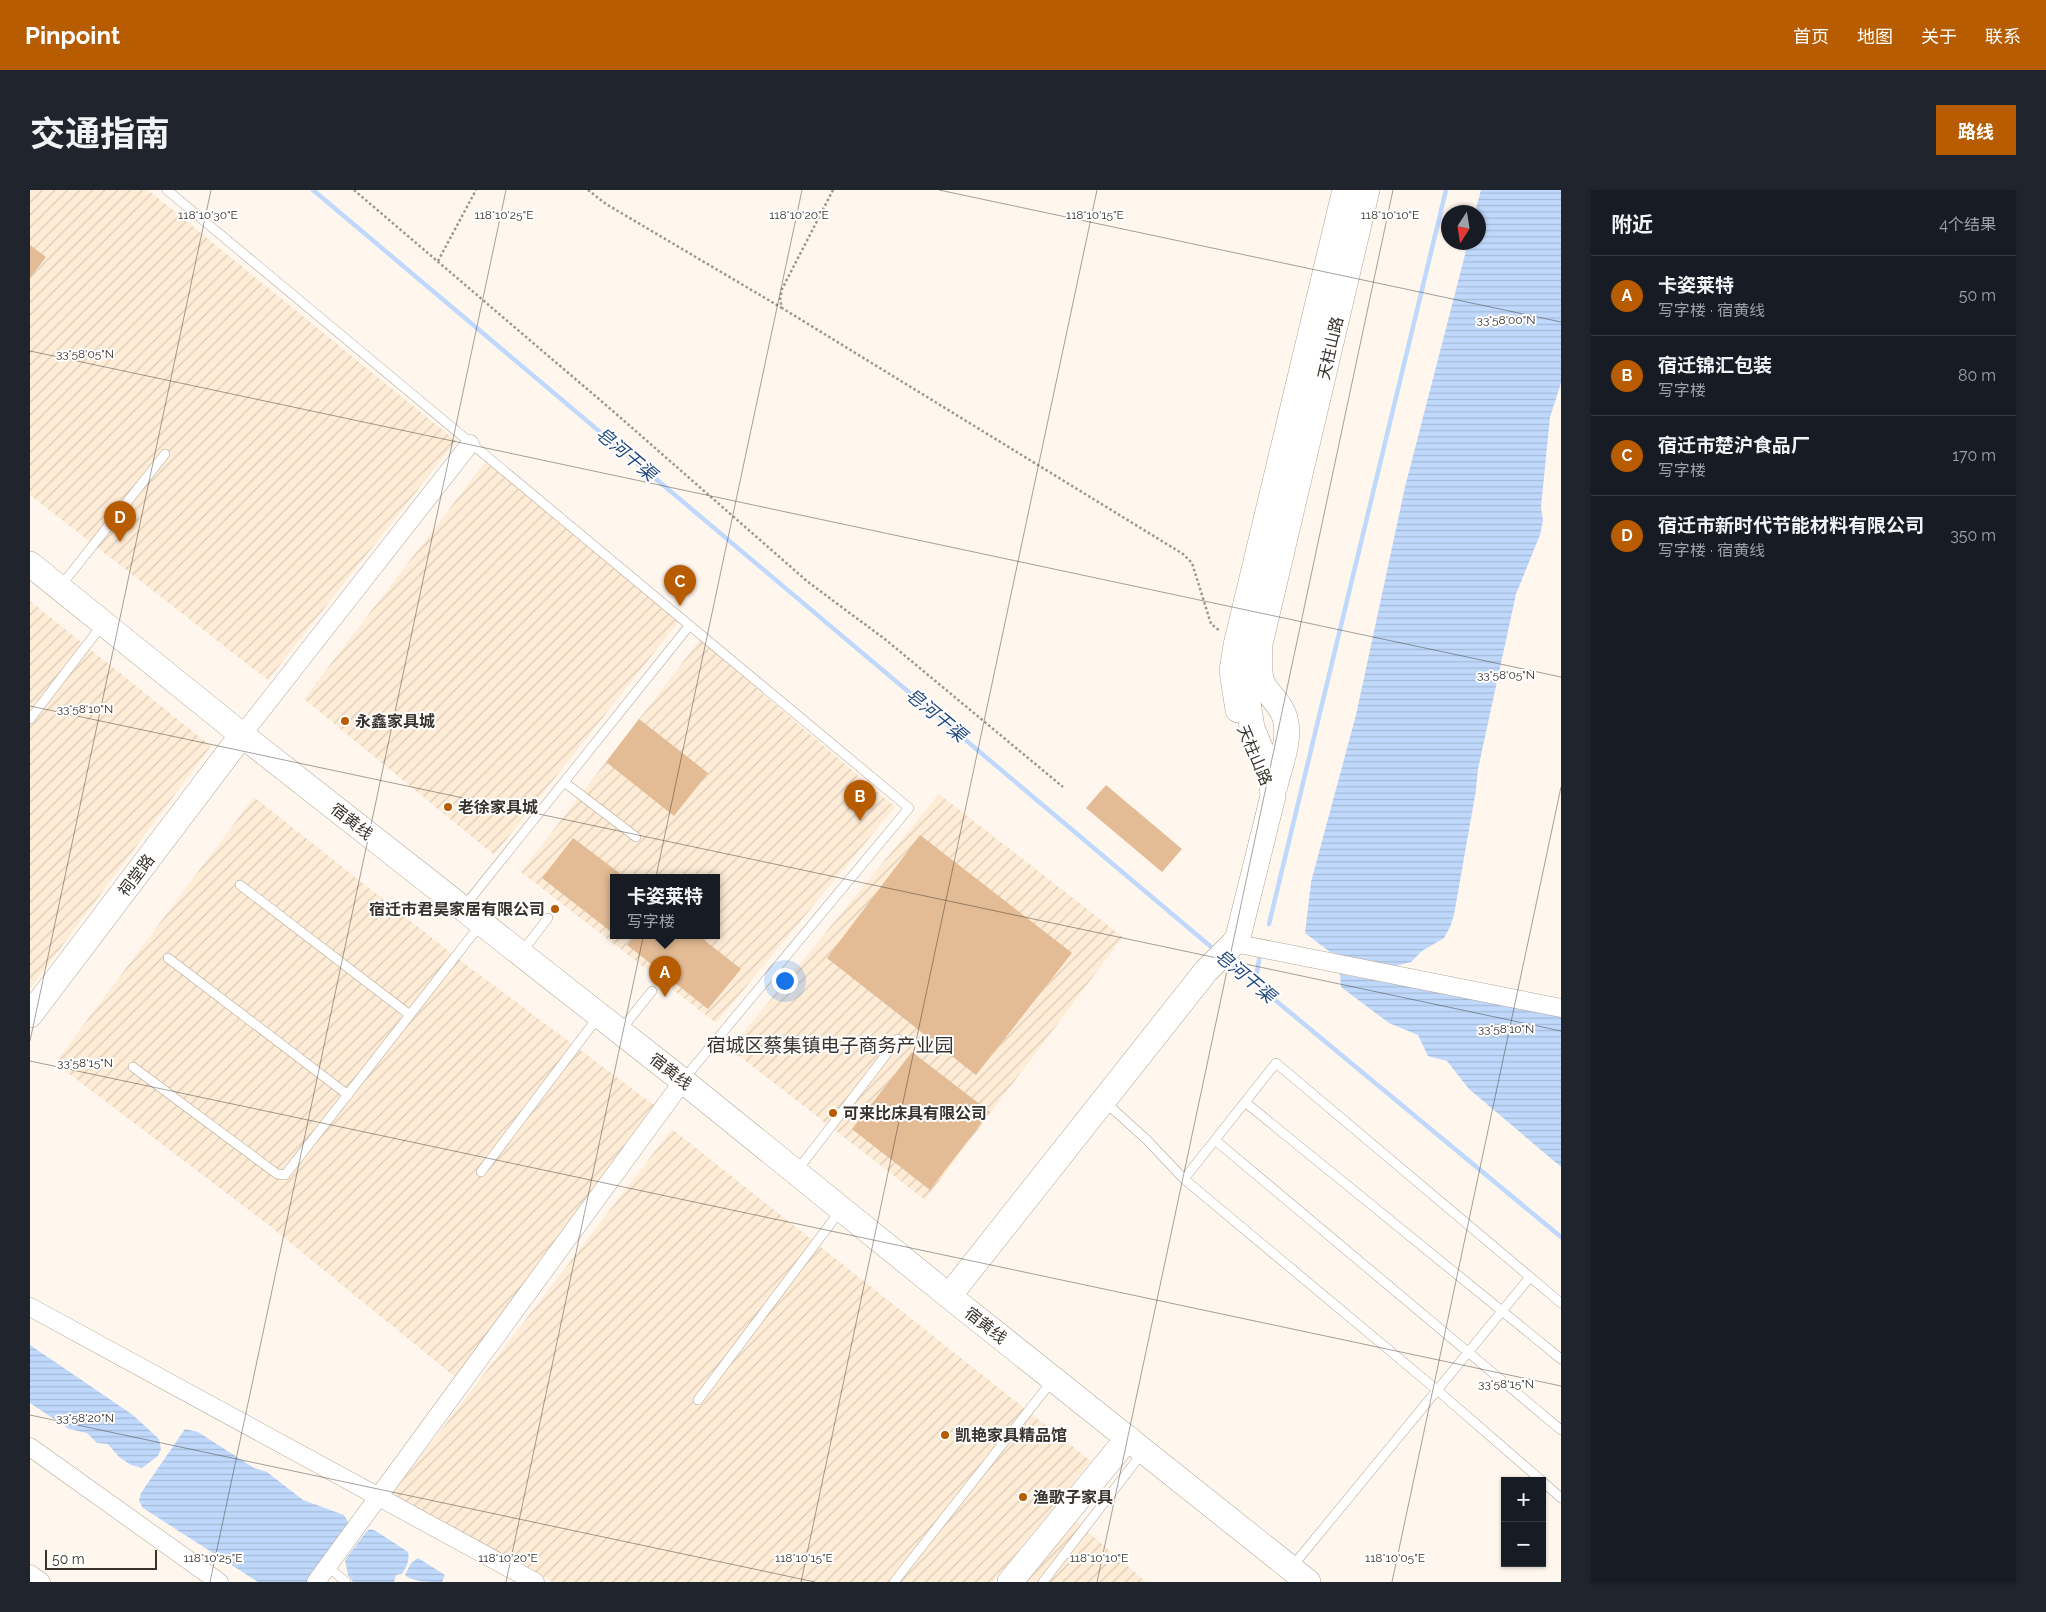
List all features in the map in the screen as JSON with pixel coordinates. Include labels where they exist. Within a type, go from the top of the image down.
[{"type":"street","name":"天柱山路","points":[[1273,796],[1286,739],[1287,725],[1282,711],[1263,684],[1249,641],[1345,190]]},
{"type":"street","name":"天柱山路","points":[[1273,796],[1245,734],[1235,702],[1232,671],[1249,641],[1367,190]]},
{"type":"street","points":[[242,735],[470,444]]},
{"type":"street","name":"宿黄线","points":[[30,564],[242,735],[683,1080],[949,1296],[1300,1575]]},
{"type":"street","name":"祠堂路","points":[[30,1015],[242,735]]},
{"type":"street","points":[[949,1296],[1206,971],[1232,945],[1239,932],[1273,796]]},
{"type":"street","points":[[1232,945],[1561,1008]]},
{"type":"street","points":[[316,1582],[683,1080]]},
{"type":"street","points":[[30,1307],[535,1582]]},
{"type":"street","points":[[1010,1582],[1136,1444]]},
{"type":"street","points":[[30,1447],[219,1582]]},
{"type":"street","points":[[30,1574],[41,1582]]},
{"type":"lane","points":[[167,190],[909,808],[683,1080]]},
{"type":"lane","points":[[60,588],[165,454]]},
{"type":"lane","points":[[30,719],[103,623]]},
{"type":"lane","points":[[133,1067],[277,1174],[284,1175],[410,1015],[473,916],[564,782],[689,626]]},
{"type":"lane","points":[[564,782],[636,837]]},
{"type":"lane","points":[[240,885],[410,1015]]},
{"type":"lane","points":[[521,953],[548,918]]},
{"type":"lane","points":[[168,958],[348,1094]]},
{"type":"lane","points":[[620,1031],[652,991]]},
{"type":"lane","points":[[481,1172],[600,1015]]},
{"type":"lane","points":[[796,1172],[898,1039]]},
{"type":"lane","points":[[1184,1179],[1276,1063],[1561,1303]]},
{"type":"lane","points":[[1103,1101],[1147,1140],[1184,1179],[1437,1390],[1537,1477]]},
{"type":"lane","points":[[1245,1102],[1561,1359]]},
{"type":"lane","points":[[1215,1140],[1561,1430]]},
{"type":"lane","points":[[698,1400],[842,1209]]},
{"type":"lane","points":[[1300,1575],[1437,1390],[1530,1278]]},
{"type":"lane","points":[[894,1582],[1054,1379]]},
{"type":"lane","points":[[1043,1582],[1136,1444]]},
{"type":"lane","points":[[1546,1485],[1561,1498]]},
{"type":"lane","points":[[328,1566],[346,1582]]},
{"type":"path","points":[[354,190],[622,418],[808,582],[886,640],[1063,787]]},
{"type":"path","points":[[438,261],[476,190]]},
{"type":"path","points":[[588,190],[606,204],[782,308],[1183,554],[1192,563],[1211,624],[1216,630],[1249,641]]},
{"type":"path","points":[[782,308],[780,300],[782,289],[834,190]]},
{"type":"shaded area","points":[[30,190],[148,190],[456,441],[268,680],[30,495]]},
{"type":"shaded area","points":[[485,462],[680,620],[494,855],[304,699]]},
{"type":"shaded area","points":[[30,601],[211,746],[30,989]]},
{"type":"shaded area","points":[[700,640],[895,807],[716,1023],[521,872]]},
{"type":"shaded area","points":[[939,794],[1123,937],[925,1200],[730,1049]]},
{"type":"shaded area","points":[[254,797],[465,964],[654,1105],[455,1377],[266,1223],[55,1063]]},
{"type":"shaded area","points":[[672,1129],[1091,1461],[993,1582],[553,1582],[391,1495]]},
{"type":"shaded area","points":[[1073,1519],[1146,1582],[1023,1582]]},
{"type":"water","points":[[1481,190],[1561,190],[1561,383],[1550,417],[1541,507],[1543,520],[1540,535],[1516,594],[1478,769],[1454,915],[1444,938],[1422,951],[1411,962],[1396,966],[1365,962],[1330,952],[1305,933],[1311,882],[1356,715],[1405,487],[1466,250],[1486,250],[1486,205],[1477,205]]},
{"type":"water","points":[[1340,974],[1561,1014],[1561,1167],[1469,1089],[1447,1061],[1428,1056],[1418,1035],[1389,1023],[1341,987]]},
{"type":"water","points":[[30,1345],[133,1415],[159,1439],[161,1449],[158,1456],[142,1468],[131,1465],[119,1457],[108,1444],[97,1443],[87,1433],[69,1429],[30,1403]]},
{"type":"water","points":[[185,1429],[198,1432],[254,1468],[267,1472],[303,1500],[344,1515],[348,1522],[346,1529],[311,1582],[258,1582],[143,1508],[139,1501],[141,1493]]},
{"type":"water","points":[[370,1529],[408,1552],[406,1566],[402,1574],[396,1575],[394,1582],[353,1582],[348,1575],[345,1560]]},
{"type":"water","points":[[418,1558],[445,1575],[442,1582],[427,1582],[405,1575],[411,1563]]},
{"type":"building","points":[[30,245],[46,257],[30,278]]},
{"type":"building","points":[[639,719],[708,773],[674,816],[606,762]]},
{"type":"building","points":[[1106,785],[1182,849],[1162,872],[1086,808]]},
{"type":"building","points":[[920,835],[1072,953],[976,1075],[827,958]]},
{"type":"building","points":[[573,838],[621,874],[610,874],[610,931],[542,878]]},
{"type":"building","points":[[632,939],[703,939],[741,969],[708,1009],[627,945]]},
{"type":"building","points":[[912,1052],[990,1112],[930,1190],[852,1129]]},
{"type":"waterway","name":"皂河干渠","points":[[313,190],[1216,951]]},
{"type":"waterway","points":[[1269,924],[1446,190]]},
{"type":"waterway","points":[[1255,984],[1260,954]]},
{"type":"waterway","name":"皂河干渠","points":[[1228,961],[1561,1237]]},
{"type":"place","name":"宿迁市新时代节能材料有限公司","points":[[120,542]]},
{"type":"place","name":"宿迁市楚沪食品厂","points":[[680,606]]},
{"type":"place","name":"永鑫家具城","points":[[345,721]]},
{"type":"place","name":"老徐家具城","points":[[448,807]]},
{"type":"place","name":"宿迁锦汇包装","points":[[860,821]]},
{"type":"place","name":"宿迁市君昊家居有限公司","points":[[555,909]]},
{"type":"place","name":"卡姿莱特","points":[[665,997]]},
{"type":"place","name":"可来比床具有限公司","points":[[833,1113]]},
{"type":"place","name":"凯艳家具精品馆","points":[[945,1435]]},
{"type":"place","name":"渔歌子家具","points":[[1023,1497]]},
{"type":"district","name":"宿城区蔡集镇电子商务产业园","points":[[830,1045]]}]
